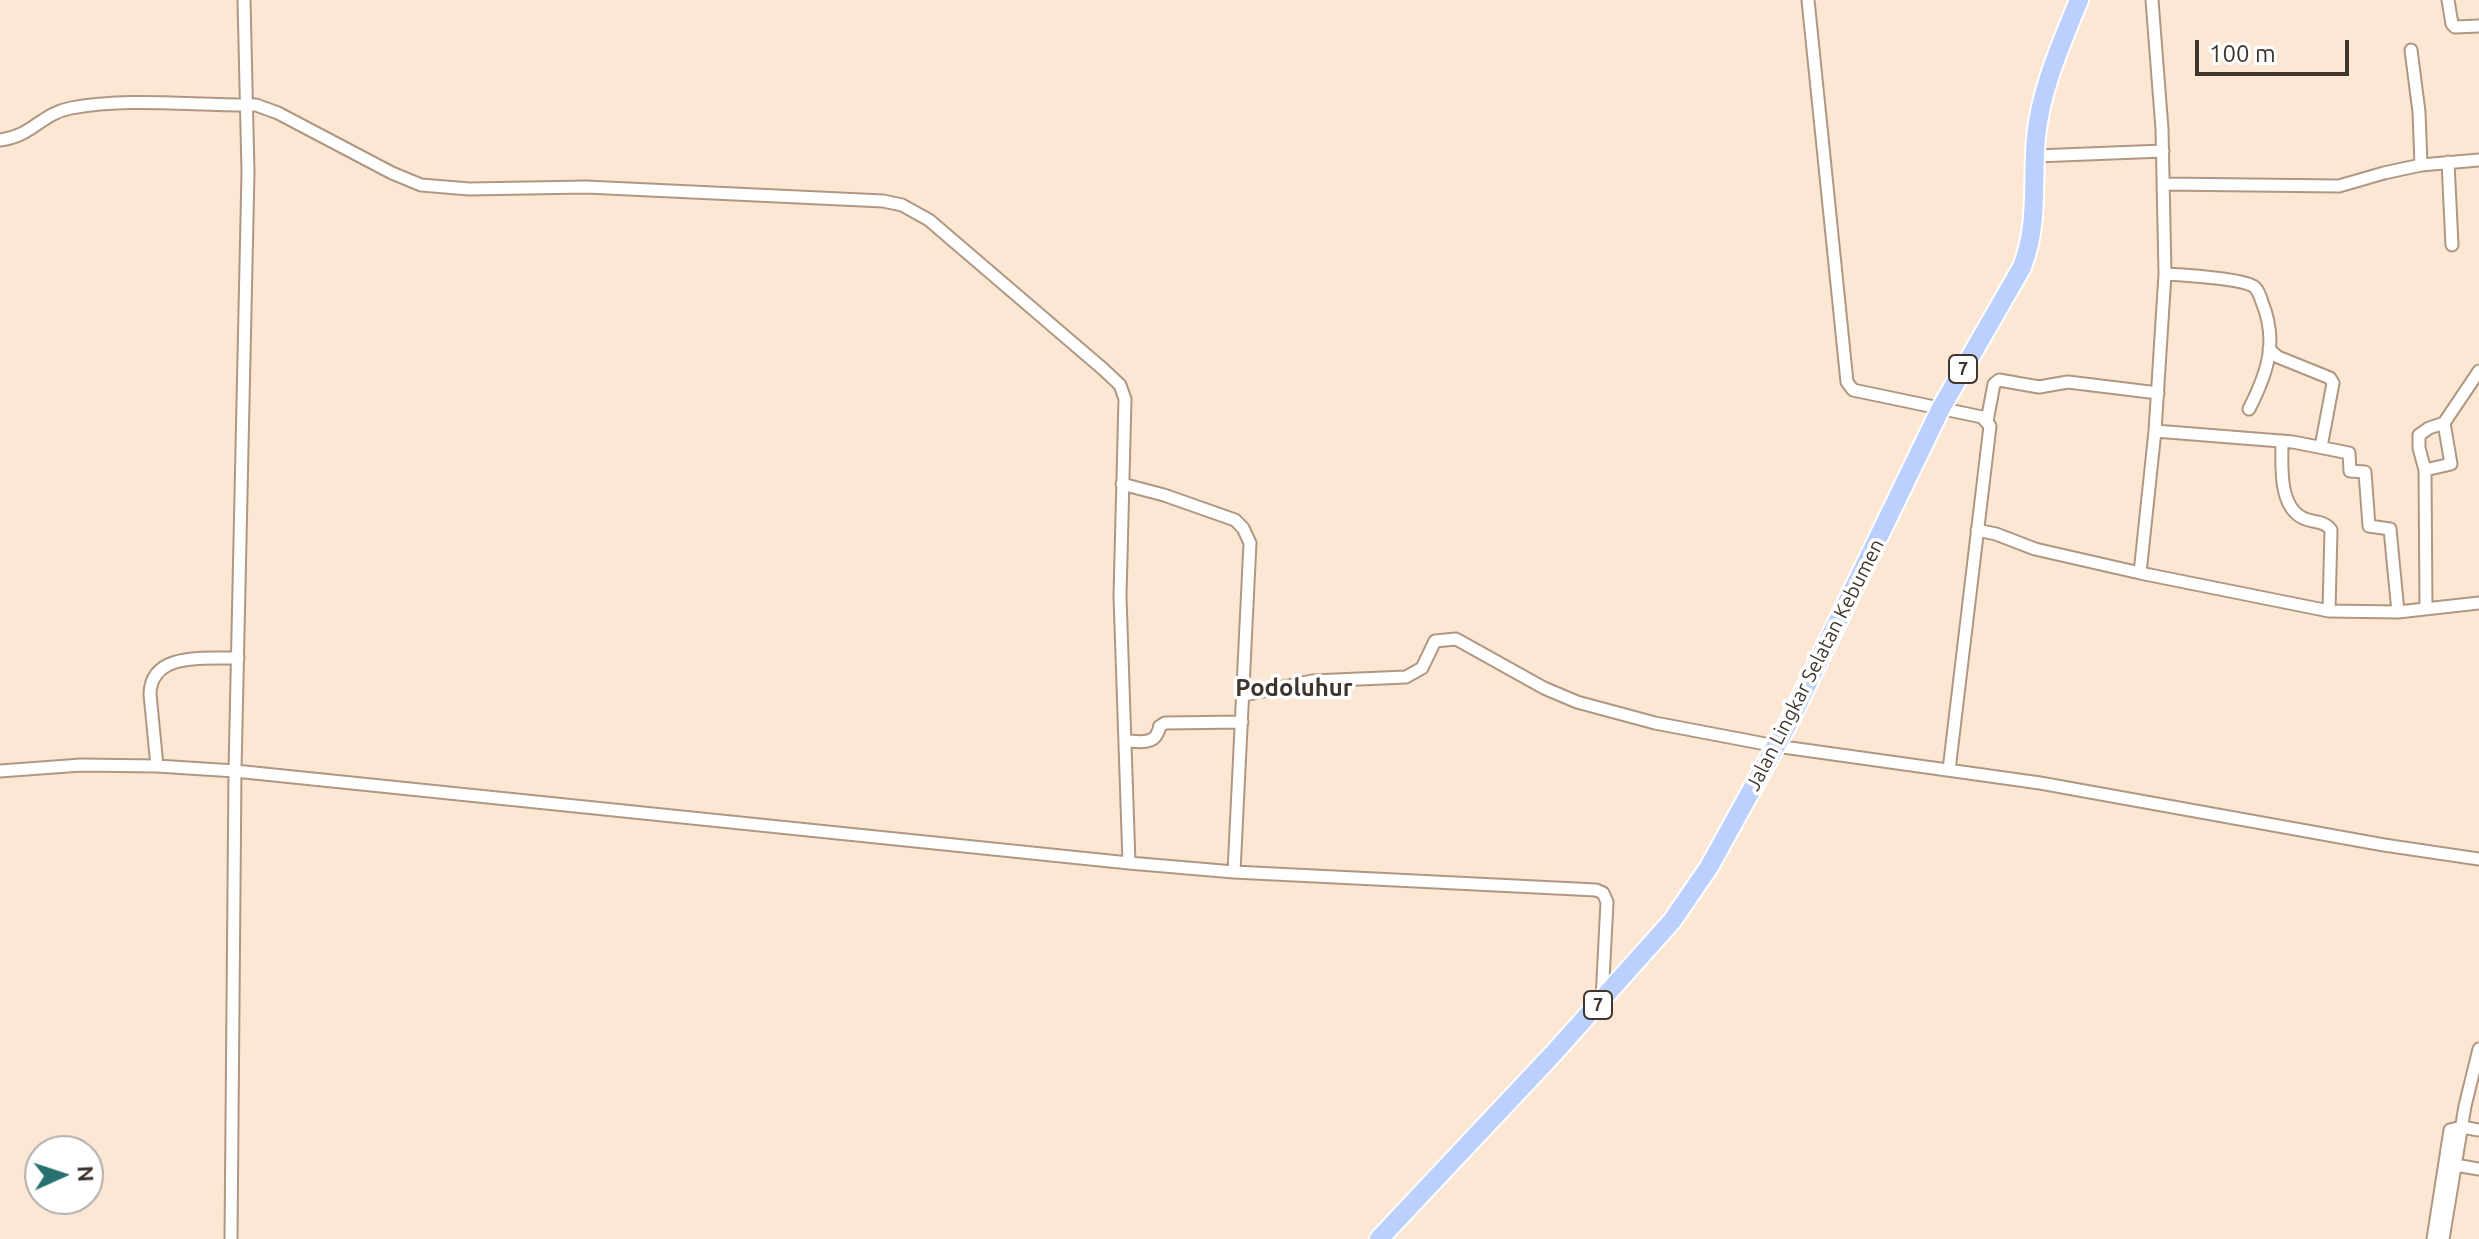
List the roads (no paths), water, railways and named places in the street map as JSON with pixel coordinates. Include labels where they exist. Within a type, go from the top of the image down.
[{"type":"highway","name":"Jalan Lingkar Selatan Kebumen","points":[[1379,1239],[1602,1000],[1672,921],[1709,867],[1789,722],[1941,408],[2022,267],[2029,249],[2035,208],[2036,139],[2044,90],[2079,0]]},
{"type":"street","points":[[231,1239],[235,771],[245,413],[247,105],[244,0]]},
{"type":"street","points":[[1808,0],[1847,382],[1853,390],[1978,416],[1987,421]]},
{"type":"street","points":[[2140,573],[2155,431],[2165,274],[2163,151],[2152,0]]},
{"type":"street","points":[[2448,0],[2455,27],[2479,26]]},
{"type":"street","points":[[2411,50],[2419,112],[2421,165]]},
{"type":"street","points":[[0,140],[22,136],[43,118],[72,108],[110,104],[261,106],[421,185],[469,189],[586,187],[883,201],[902,205],[929,220],[1120,385],[1125,399],[1120,596],[1129,863]]},
{"type":"street","points":[[2036,156],[2163,151]]},
{"type":"street","points":[[2164,184],[2339,186],[2421,165],[2479,160]]},
{"type":"street","points":[[2448,162],[2452,245]]},
{"type":"street","points":[[2165,274],[2252,285],[2258,291],[2271,324],[2263,379],[2249,409]]},
{"type":"street","points":[[2269,349],[2278,357],[2330,378],[2333,383],[2321,447]]},
{"type":"street","points":[[2426,609],[2425,470],[2419,435],[2444,423],[2479,371]]},
{"type":"street","points":[[1950,764],[1990,429],[1987,421],[1994,384],[1999,380],[2039,387],[2068,382],[2158,393]]},
{"type":"street","points":[[2425,470],[2451,464],[2444,423]]},
{"type":"street","points":[[2155,431],[2282,441],[2349,453],[2350,471],[2365,472],[2369,526],[2390,529],[2398,612]]},
{"type":"street","points":[[2282,441],[2281,472],[2292,508],[2301,518],[2326,523],[2331,530],[2329,611]]},
{"type":"street","points":[[1122,484],[1235,520],[1247,535],[1250,549],[1234,872]]},
{"type":"street","points":[[1977,530],[2035,549],[2329,611],[2398,612],[2479,603]]},
{"type":"street","points":[[1244,695],[1312,681],[1406,677],[1422,668],[1435,641],[1456,639],[1544,688],[1577,702],[1655,723],[1777,744],[1950,764],[2384,845],[2479,859]]},
{"type":"street","points":[[157,766],[150,694],[154,676],[161,669],[187,659],[238,658]]},
{"type":"street","points":[[1125,741],[1150,741],[1165,723],[1242,722]]},
{"type":"street","points":[[0,771],[81,765],[235,771],[1129,863],[1234,872],[1596,890],[1603,893],[1607,902],[1602,1000]]},
{"type":"street","points":[[2443,1239],[2479,1049]]},
{"type":"street","points":[[2433,1239],[2448,1135],[2453,1128],[2479,1130]]},
{"type":"street","points":[[2455,1165],[2479,1169]]},
{"type":"district","name":"Podoluhur","points":[[1294,688]]}]
